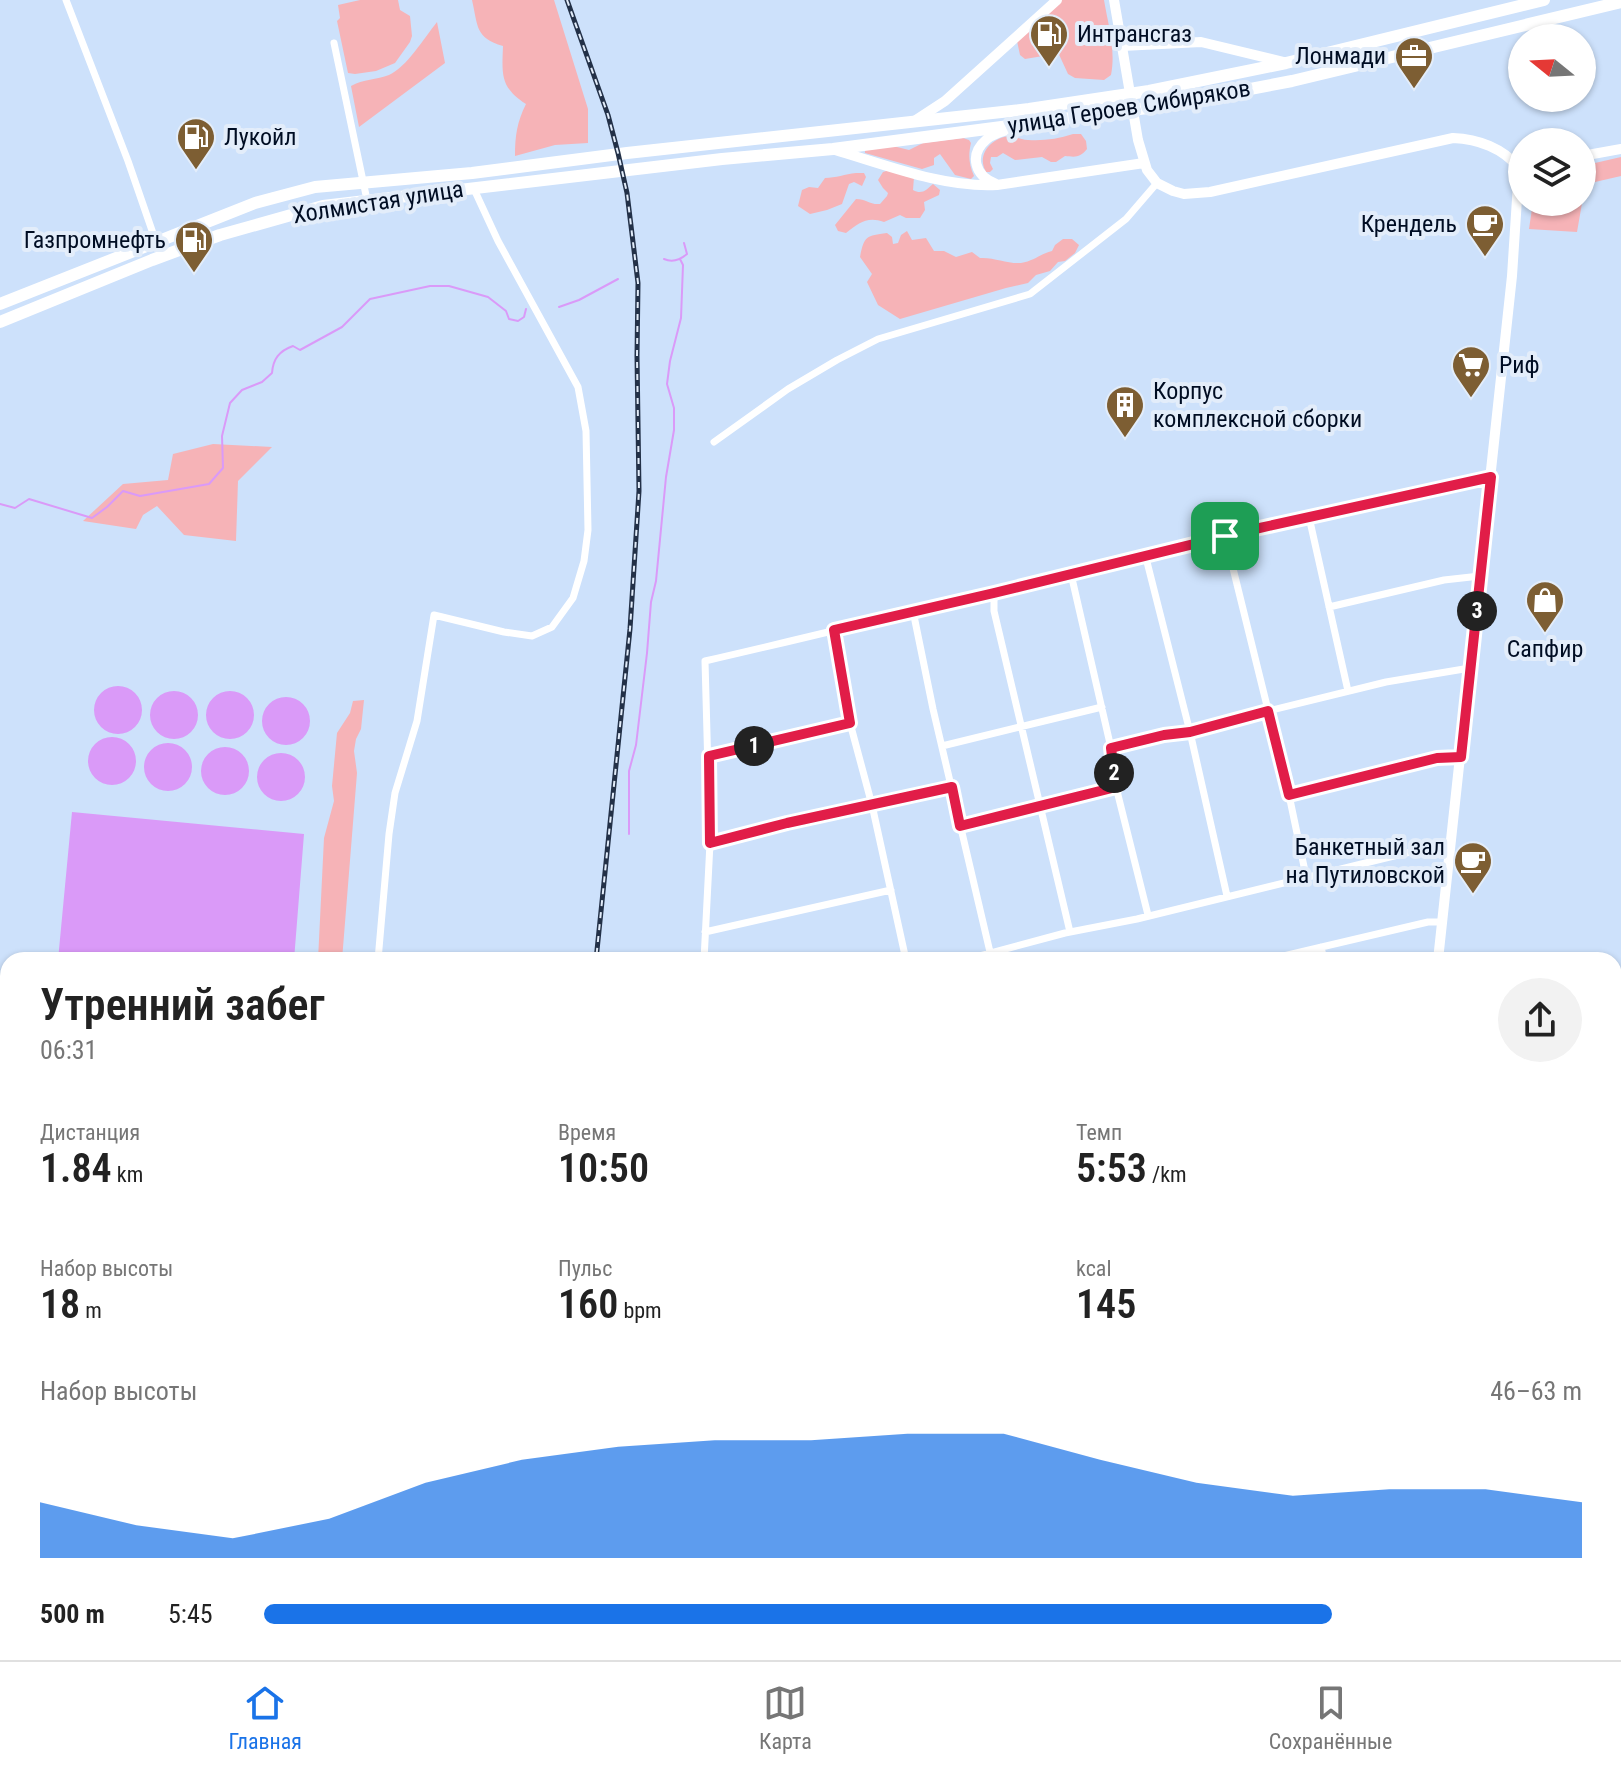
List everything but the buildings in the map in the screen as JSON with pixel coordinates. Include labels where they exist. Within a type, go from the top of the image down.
[{"type":"highway","name":"улица Героев Сибиряков","points":[[627,153],[912,123],[1149,91],[1286,63],[1544,0]]},
{"type":"highway","name":"улица Героев Сибиряков","points":[[630,169],[833,149],[1155,107],[1292,81],[1621,2]]},
{"type":"highway","name":"Холмистая улица","points":[[0,304],[255,203],[315,187],[472,173],[627,153]]},
{"type":"highway","name":"Холмистая улица","points":[[0,322],[220,235],[323,206],[630,169]]},
{"type":"street","points":[[66,0],[156,242]]},
{"type":"street","points":[[912,123],[945,101],[1057,0]]},
{"type":"street","points":[[1114,0],[1144,163],[1157,183],[1173,191],[1196,194],[1453,138],[1472,140],[1508,157]]},
{"type":"street","points":[[1122,46],[1201,42],[1286,63]]},
{"type":"street","points":[[334,43],[367,200]]},
{"type":"street","points":[[997,185],[978,172],[978,149],[991,136],[1018,126]]},
{"type":"street","points":[[833,149],[937,179],[975,186],[1144,163]]},
{"type":"street","points":[[1596,153],[1621,149]]},
{"type":"street","points":[[714,442],[788,389],[878,339],[1030,294],[1126,219],[1157,183]]},
{"type":"street","points":[[379,952],[395,793],[417,721],[434,615],[532,636],[552,627],[573,598],[584,561],[588,530],[586,431],[578,387],[498,241],[473,187]]},
{"type":"street","points":[[1439,952],[1516,216]]},
{"type":"street","points":[[704,952],[710,843],[705,661],[1145,554],[1491,477]]},
{"type":"street","points":[[1309,517],[1348,691]]},
{"type":"street","points":[[1225,536],[1306,876]]},
{"type":"street","points":[[1145,554],[1227,896]]},
{"type":"street","points":[[1071,574],[1111,748],[1116,787],[1148,915]]},
{"type":"street","points":[[1329,607],[1444,580],[1480,576]]},
{"type":"street","points":[[994,593],[994,611],[1070,932]]},
{"type":"street","points":[[913,611],[990,952],[1451,842]]},
{"type":"street","points":[[834,630],[850,723],[872,805],[904,952]]},
{"type":"street","points":[[1111,748],[1190,732],[1386,682],[1470,668]]},
{"type":"street","points":[[942,746],[1102,707]]},
{"type":"street","points":[[709,756],[850,723]]},
{"type":"street","points":[[1289,795],[1437,758],[1461,757]]},
{"type":"street","points":[[710,843],[952,787]]},
{"type":"street","points":[[960,826],[1116,787]]},
{"type":"street","points":[[705,932],[891,890]]},
{"type":"street","points":[[1300,952],[1428,922],[1442,922]]},
{"type":"street","points":[[1321,947],[1322,952]]},
{"type":"shaded area","points":[[360,0],[398,0],[400,10],[410,16],[412,36],[395,63],[376,71],[355,74],[348,73],[337,21],[340,18],[338,5]]},
{"type":"shaded area","points":[[472,0],[554,0],[588,109],[588,143],[555,145],[515,156],[517,129],[526,104],[507,86],[503,73],[503,46],[482,35]]},
{"type":"shaded area","points":[[1061,0],[1104,0],[1113,56],[1111,75],[1104,80],[1075,78],[1068,74],[1056,48],[1043,56],[1025,59],[1020,55],[1017,41]]},
{"type":"shaded area","points":[[437,22],[445,63],[359,127],[351,86],[396,71]]},
{"type":"shaded area","points":[[1081,134],[1087,149],[1075,157],[1065,156],[1056,162],[1042,157],[1015,160],[1003,153],[991,157],[993,169],[990,172],[986,172],[983,166],[987,148],[1002,137],[1039,140]]},
{"type":"shaded area","points":[[963,138],[971,143],[970,160],[974,176],[971,179],[955,175],[940,154],[934,158],[934,165],[922,169],[865,153],[865,149],[893,146],[909,150],[923,143]]},
{"type":"shaded area","points":[[1621,157],[1621,176],[1596,182],[1596,163]]},
{"type":"shaded area","points":[[893,169],[914,177],[913,190],[921,192],[933,184],[940,190],[939,195],[924,202],[925,210],[920,218],[900,215],[884,222],[864,222],[846,233],[838,231],[835,225],[856,199],[880,204],[888,193],[878,180],[883,172]]},
{"type":"shaded area","points":[[864,173],[866,177],[862,186],[854,182],[849,184],[842,204],[810,214],[798,206],[802,190],[818,188],[825,178]]},
{"type":"shaded area","points":[[1531,216],[1580,216],[1577,232],[1529,229]]},
{"type":"shaded area","points":[[907,231],[912,240],[926,238],[934,251],[944,251],[956,257],[972,252],[980,258],[1016,263],[1030,261],[1052,251],[1063,239],[1072,239],[1079,245],[1065,261],[1058,262],[1050,271],[1036,275],[1028,283],[900,319],[878,305],[867,282],[872,274],[860,257],[863,245],[870,236],[887,233],[892,237],[893,244],[898,243]]},
{"type":"shaded area","points":[[213,444],[272,447],[238,481],[236,541],[184,535],[157,506],[143,515],[136,529],[83,521],[123,484],[168,480],[173,454]]},
{"type":"shaded area","points":[[118,686],[135,693],[142,710],[135,727],[118,734],[101,727],[94,710],[101,693]]},
{"type":"shaded area","points":[[174,691],[191,698],[198,715],[191,732],[174,739],[157,732],[150,715],[157,698]]},
{"type":"shaded area","points":[[230,691],[247,698],[254,715],[247,732],[230,739],[213,732],[206,715],[213,698]]},
{"type":"shaded area","points":[[286,697],[303,704],[310,721],[303,738],[286,745],[269,738],[262,721],[269,704]]},
{"type":"shaded area","points":[[364,700],[361,729],[354,751],[357,773],[343,952],[318,952],[324,838],[334,801],[332,786],[337,733],[350,713],[353,701]]},
{"type":"shaded area","points":[[112,737],[129,744],[136,761],[129,778],[112,785],[95,778],[88,761],[95,744]]},
{"type":"shaded area","points":[[168,743],[185,750],[192,767],[185,784],[168,791],[151,784],[144,767],[151,750]]},
{"type":"shaded area","points":[[225,747],[242,754],[249,771],[242,788],[225,795],[208,788],[201,771],[208,754]]},
{"type":"shaded area","points":[[281,753],[298,760],[305,777],[298,794],[281,801],[264,794],[257,777],[264,760]]},
{"type":"shaded area","points":[[72,812],[304,834],[295,952],[59,952]]},
{"type":"waterway","points":[[664,259],[682,258],[687,254],[684,243]]},
{"type":"waterway","points":[[629,834],[629,771],[636,745],[674,430],[674,408],[667,384],[681,318],[683,265],[680,259]]},
{"type":"waterway","points":[[559,307],[618,279]]},
{"type":"waterway","points":[[0,504],[15,508],[29,499],[92,518],[123,491],[140,496],[209,484],[223,468],[222,436],[230,403],[242,390],[262,382],[272,373],[275,360],[284,350],[293,346],[300,350],[342,327],[370,299],[430,286],[449,286],[488,297],[506,311],[509,319],[518,321],[524,317],[526,309]]},
{"type":"railway","points":[[567,0],[608,115],[618,153],[627,193],[638,283],[639,491],[630,629],[597,952]]},
{"type":"place","name":"Интрансгаз","points":[[1049,68]]},
{"type":"place","name":"Лонмади","points":[[1414,90]]},
{"type":"place","name":"Лукойл","points":[[196,171]]},
{"type":"place","name":"Крендель","points":[[1485,258]]},
{"type":"place","name":"Газпромнефть","points":[[194,274]]},
{"type":"place","name":"Риф","points":[[1471,399]]},
{"type":"place","name":"Корпус комплексной сборки","points":[[1125,439]]},
{"type":"place","name":"Сапфир","points":[[1545,634]]},
{"type":"place","name":"Банкетный зал на Путиловской","points":[[1473,895]]},
{"type":"route","points":[[1491,477],[1461,757],[1437,758],[1289,795],[1268,711],[1190,732],[1111,748],[1116,787],[960,826],[952,787],[710,843],[709,756],[850,723],[834,630],[1225,536],[1491,477]]}]
